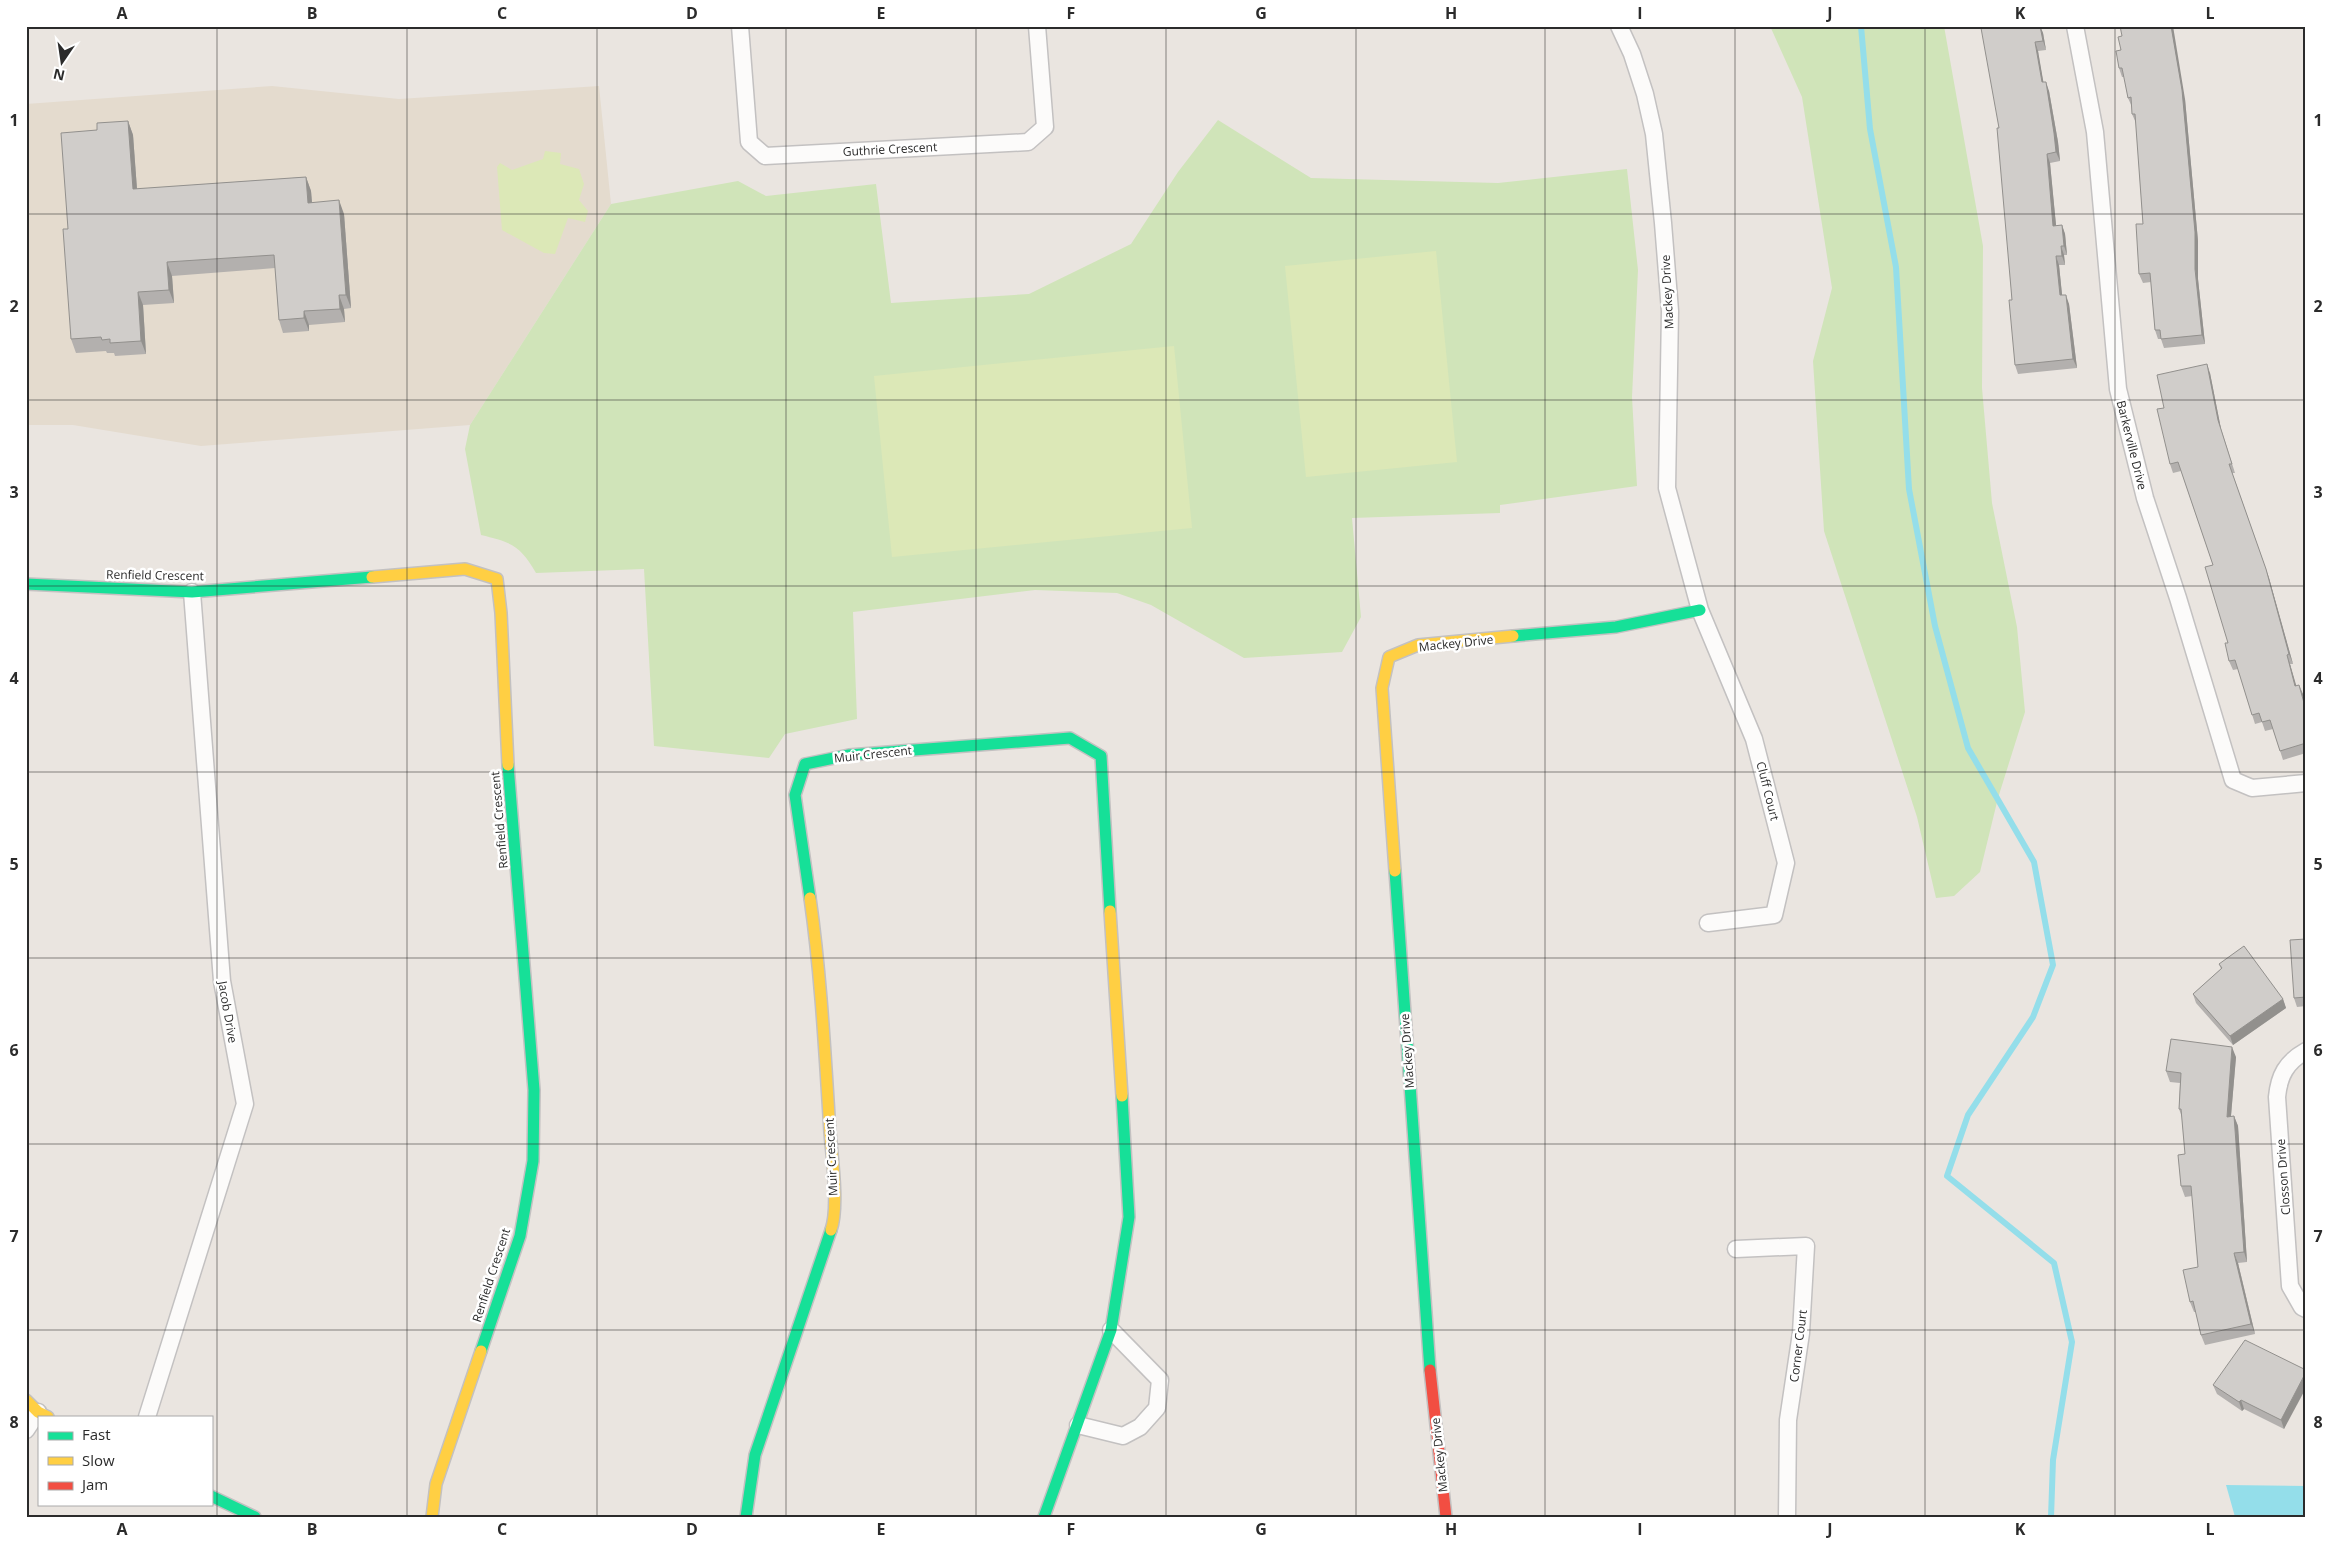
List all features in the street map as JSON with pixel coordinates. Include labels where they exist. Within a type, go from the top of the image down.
[{"type":"street","name":"Guthrie Crescent","points":[[740,26],[749,142],[765,156],[1028,142],[1045,127],[1037,26]]},
{"type":"street","name":"Mackey Drive","points":[[1446,1517],[1428,1355],[1382,688],[1389,657],[1418,645],[1616,627],[1700,610],[1667,488],[1670,311],[1654,134],[1635,62],[1619,26]]},
{"type":"street","name":"Barkerville Drive","points":[[2075,26],[2096,132],[2118,389],[2145,498],[2234,780],[2252,788],[2306,783]]},
{"type":"street","name":"Renfield Crescent","points":[[26,584],[192,592],[465,569],[497,579],[501,613],[505,725],[534,1090],[533,1161],[520,1236],[436,1484],[432,1517]]},
{"type":"street","name":"Jacob Drive","points":[[147,1416],[245,1104],[222,981],[192,592]]},
{"type":"street","name":"Cluff Court","points":[[1700,610],[1754,739],[1786,863],[1774,915],[1708,923]]},
{"type":"street","name":"Muir Crescent","points":[[746,1517],[755,1455],[834,1222],[834,1174],[817,946],[795,795],[805,764],[848,755],[1070,738],[1101,756],[1129,1217],[1111,1330],[1044,1517]]},
{"type":"street","name":"Closson Drive","points":[[2306,1051],[2295,1057],[2279,1078],[2277,1098],[2290,1286],[2302,1307],[2306,1309]]},
{"type":"street","name":"Corner Court","points":[[1736,1249],[1806,1246],[1801,1333],[1788,1420],[1787,1517]]},
{"type":"street","points":[[1078,1425],[1122,1436],[1140,1427],[1157,1408],[1160,1380],[1111,1330]]},
{"type":"street","points":[[26,1400],[43,1414]]},
{"type":"street","points":[[26,1430],[38,1419]]},
{"type":"street","points":[[212,1496],[255,1517]]},
{"type":"shaded area","points":[[272,86],[399,99],[599,86],[611,204],[470,425],[201,446],[73,425],[26,425],[26,104]]},
{"type":"green space","points":[[1770,26],[1944,26],[1983,246],[1982,388],[1992,503],[2017,627],[2025,712],[1998,798],[1980,872],[1954,896],[1936,898],[1917,817],[1824,531],[1813,361],[1832,288],[1802,97]]},
{"type":"green space","points":[[1218,120],[1311,178],[1498,183],[1627,169],[1638,270],[1632,397],[1637,486],[1500,505],[1500,513],[1352,518],[1361,617],[1342,652],[1244,658],[1151,605],[1117,593],[1035,590],[853,612],[857,719],[785,734],[769,758],[654,746],[644,569],[536,573],[531,564],[514,546],[481,535],[465,449],[470,425],[611,204],[738,181],[766,196],[876,184],[891,303],[1029,294],[1131,244],[1178,172]]},
{"type":"green space","points":[[545,151],[561,153],[560,164],[579,169],[584,184],[579,200],[588,211],[585,222],[568,218],[555,254],[544,253],[502,230],[497,167],[500,163],[512,170],[543,159]]},
{"type":"green space","points":[[1436,251],[1457,462],[1306,477],[1285,266]]},
{"type":"green space","points":[[1174,346],[1192,528],[892,557],[874,376]]},
{"type":"water","points":[[2226,1485],[2306,1486],[2306,1517],[2235,1517]]},
{"type":"building","points":[[1987,26],[2040,26],[2043,41],[2035,42],[2042,82],[2046,82],[2056,152],[2047,154],[2053,226],[2062,225],[2064,246],[2061,246],[2062,256],[2056,256],[2060,295],[2066,295],[2073,359],[2015,365],[2009,300],[2012,300],[1997,128],[1999,128],[1981,28]]},
{"type":"building","points":[[2120,26],[2171,26],[2182,90],[2195,232],[2195,269],[2202,335],[2161,339],[2160,330],[2155,330],[2150,273],[2139,274],[2136,224],[2143,224],[2135,114],[2132,114],[2131,97],[2128,98],[2122,68],[2119,68],[2116,51],[2121,50],[2118,37],[2122,36]]},
{"type":"building","points":[[128,121],[133,189],[306,177],[308,203],[339,200],[346,295],[339,295],[340,309],[304,311],[304,318],[279,320],[274,255],[167,262],[169,290],[138,292],[141,341],[110,343],[110,339],[102,340],[101,337],[71,339],[63,229],[68,229],[61,133],[97,130],[97,123]]},
{"type":"building","points":[[2207,364],[2218,420],[2232,464],[2229,464],[2266,569],[2289,654],[2287,655],[2295,686],[2299,685],[2306,710],[2306,743],[2280,751],[2270,720],[2262,722],[2259,713],[2252,715],[2235,660],[2229,661],[2225,643],[2228,643],[2205,567],[2213,565],[2178,462],[2170,464],[2157,409],[2164,408],[2157,375]]},
{"type":"building","points":[[2306,939],[2306,997],[2294,998],[2290,940]]},
{"type":"building","points":[[2244,946],[2283,999],[2230,1036],[2193,994],[2222,968],[2219,964]]},
{"type":"building","points":[[2171,1039],[2232,1047],[2227,1117],[2234,1116],[2244,1252],[2234,1253],[2251,1324],[2201,1335],[2193,1301],[2190,1302],[2183,1270],[2198,1267],[2191,1186],[2181,1186],[2178,1155],[2185,1154],[2181,1109],[2179,1109],[2181,1073],[2166,1071]]},
{"type":"building","points":[[2245,1340],[2306,1370],[2281,1420],[2241,1400],[2239,1402],[2213,1385]]},
{"type":"waterway","points":[[1861,26],[1870,129],[1896,267],[1909,489],[1935,626],[1968,748],[2034,862],[2053,965],[2033,1017],[1968,1115],[1947,1176],[2054,1263],[2072,1342],[2053,1460],[2051,1517]]},
{"type":"traffic: fast","points":[[26,584],[192,592],[372,577]]},
{"type":"traffic: fast","points":[[1513,636],[1616,627],[1700,610]]},
{"type":"traffic: fast","points":[[810,898],[795,795],[805,764],[849,755],[1070,738],[1101,756],[1110,911]]},
{"type":"traffic: fast","points":[[481,1351],[520,1236],[533,1161],[534,1090],[508,765]]},
{"type":"traffic: fast","points":[[1395,871],[1430,1370]]},
{"type":"traffic: fast","points":[[1044,1517],[1111,1330],[1129,1217],[1122,1096]]},
{"type":"traffic: fast","points":[[746,1517],[755,1455],[831,1230]]},
{"type":"traffic: fast","points":[[212,1496],[255,1517]]},
{"type":"traffic: slow","points":[[372,577],[465,569],[497,579],[501,613],[508,765]]},
{"type":"traffic: slow","points":[[1395,871],[1382,688],[1389,657],[1418,645],[1513,636]]},
{"type":"traffic: slow","points":[[810,898],[820,985],[834,1182],[834,1209],[831,1230]]},
{"type":"traffic: slow","points":[[1110,911],[1122,1096]]},
{"type":"traffic: slow","points":[[432,1517],[436,1484],[481,1351]]},
{"type":"traffic: slow","points":[[26,1400],[38,1412],[46,1416]]},
{"type":"traffic: jam","points":[[1430,1370],[1446,1517]]}]
